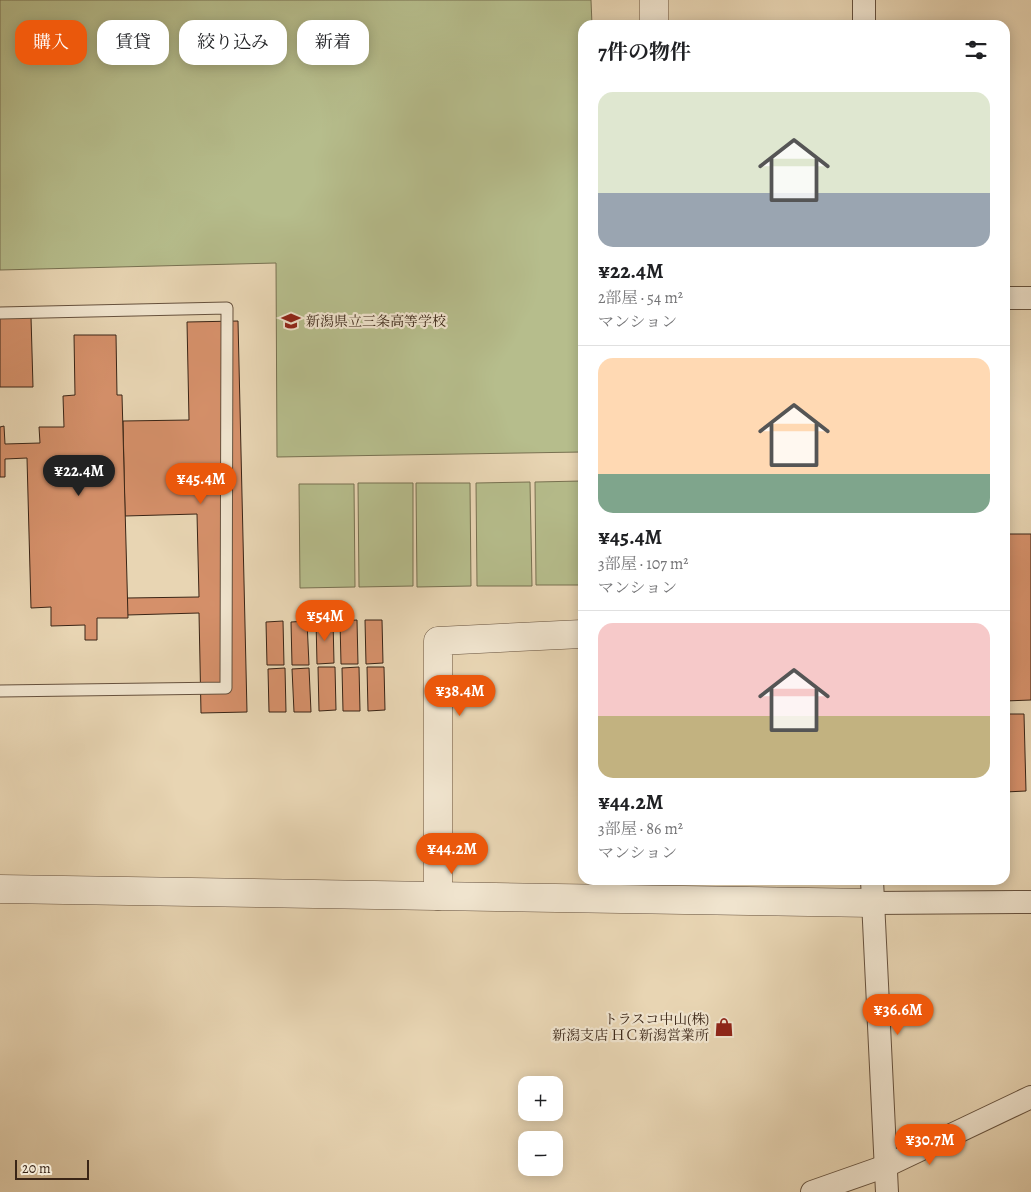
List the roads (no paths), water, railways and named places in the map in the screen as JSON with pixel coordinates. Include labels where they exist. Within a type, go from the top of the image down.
[{"type":"street","points":[[654,0],[654,20]]},
{"type":"street","points":[[864,0],[864,20]]},
{"type":"street","points":[[1010,298],[1031,298]]},
{"type":"street","points":[[438,896],[438,641],[578,634]]},
{"type":"street","points":[[0,888],[438,896],[872,892],[1031,902]]},
{"type":"street","points":[[872,892],[887,1192]]},
{"type":"street","points":[[812,1192],[886,1166],[1031,1097]]},
{"type":"lane","points":[[0,313],[227,308],[226,688],[0,691]]},
{"type":"place","name":"新潟県立三条高等学校","points":[[291,321]]},
{"type":"place","name":"トラスコ中山(株) 新潟支店 ＨＣ新潟営業所","points":[[724,1027]]}]
